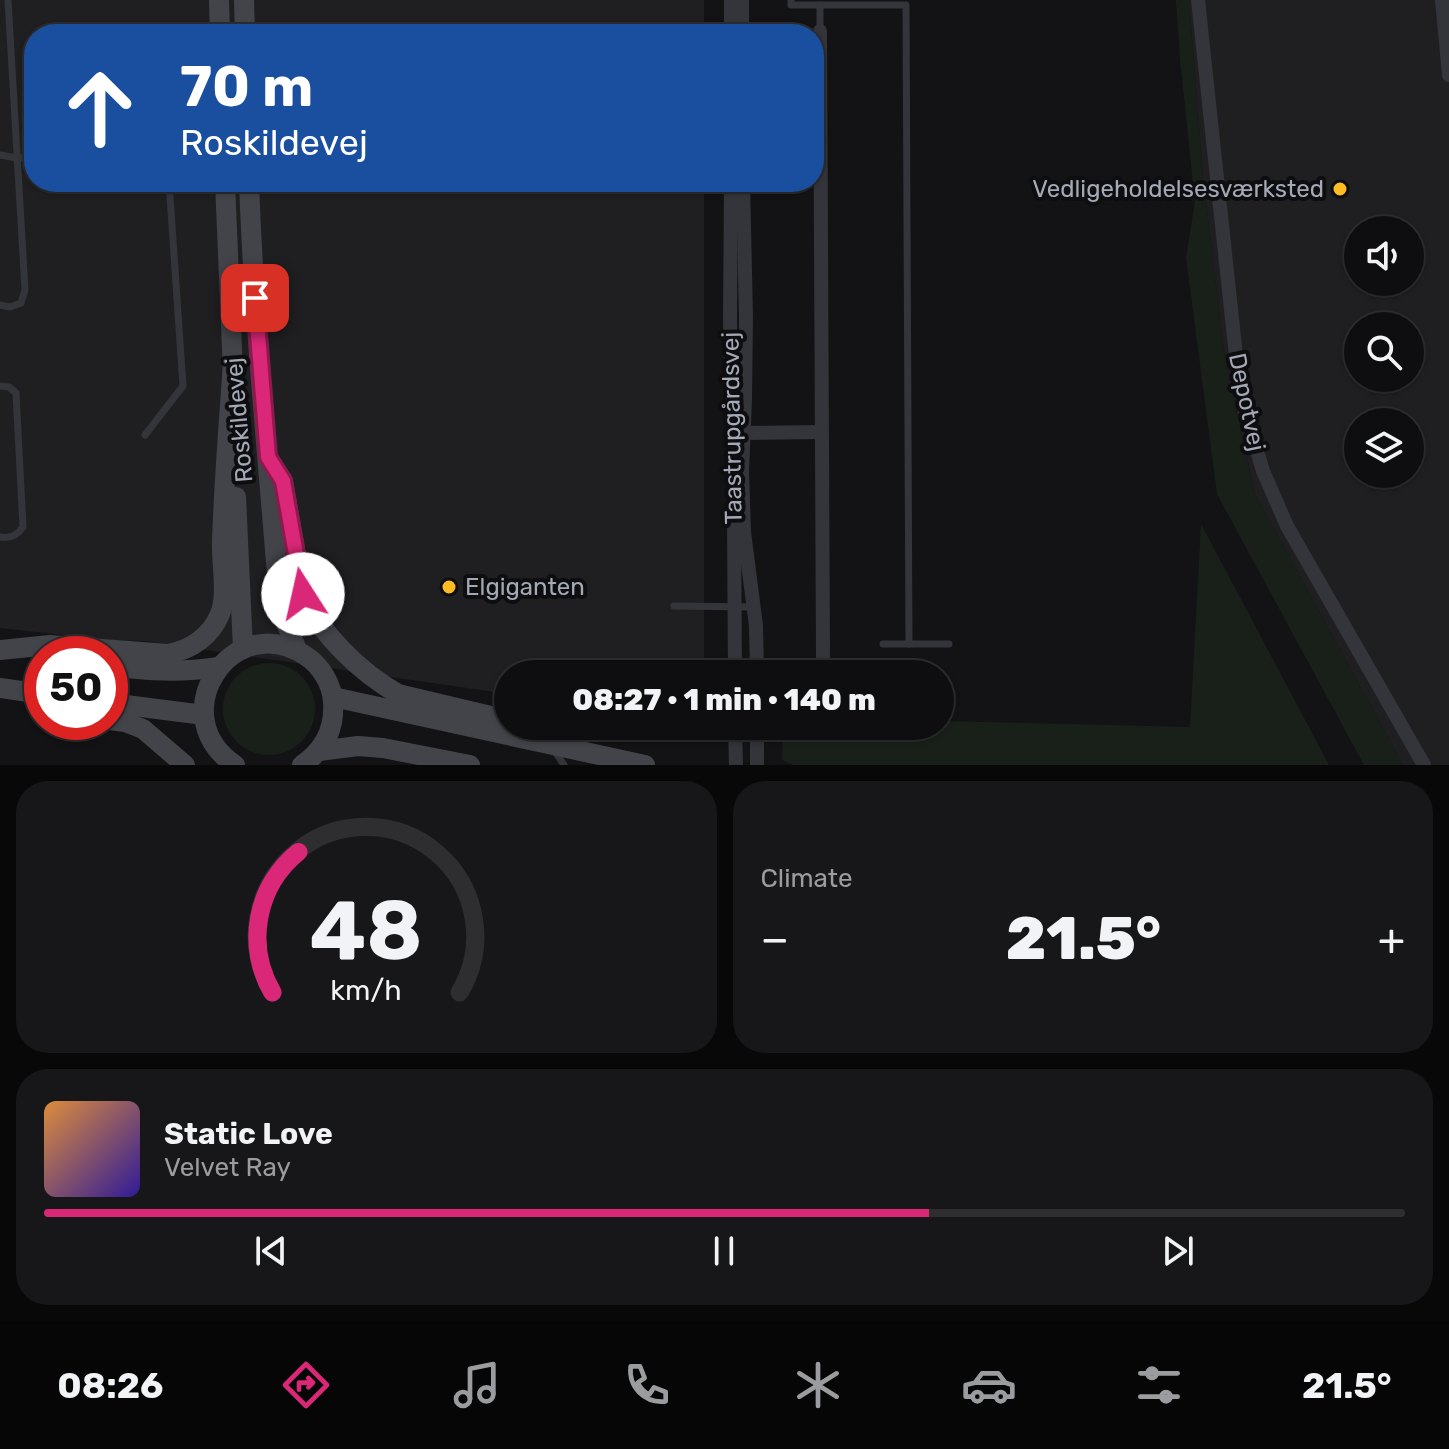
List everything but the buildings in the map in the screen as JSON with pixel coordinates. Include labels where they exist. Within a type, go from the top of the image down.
[{"type":"main road","points":[[219,0],[220,24]]},
{"type":"main road","points":[[244,0],[245,24]]},
{"type":"main road","name":"Roskildevej","points":[[225,192],[243,649]]},
{"type":"main road","name":"Roskildevej","points":[[249,192],[279,599],[297,650]]},
{"type":"main road","points":[[0,651],[50,645],[168,654],[196,644],[214,624],[223,605],[222,545],[233,362]]},
{"type":"main road","points":[[268,457],[283,481],[303,594],[321,628],[349,656],[398,694],[494,717]]},
{"type":"main road","points":[[235,765],[214,745],[206,726],[206,690],[219,667],[230,656],[243,649],[270,644],[284,645],[310,658],[321,669],[333,697],[334,717],[329,735],[319,751],[302,765]]},
{"type":"main road","points":[[0,651],[24,654]]},
{"type":"main road","points":[[128,668],[180,672],[219,667]]},
{"type":"main road","points":[[0,688],[24,691]]},
{"type":"main road","points":[[333,697],[494,730]]},
{"type":"main road","points":[[128,705],[204,715]]},
{"type":"main road","points":[[128,723],[143,729],[185,765]]},
{"type":"main road","points":[[543,740],[645,765]]},
{"type":"main road","points":[[319,751],[358,746],[383,748],[470,765]]},
{"type":"street","points":[[731,0],[731,24]]},
{"type":"street","points":[[742,0],[742,24]]},
{"type":"street","name":"Depotvej","points":[[1198,0],[1236,356],[1244,407],[1255,446],[1287,526],[1424,765]]},
{"type":"street","points":[[1442,0],[1449,75]]},
{"type":"street","name":"Taastrupgårdsvej","points":[[731,192],[735,660]]},
{"type":"street","name":"Taastrupgårdsvej","points":[[743,192],[746,317],[742,472],[744,532],[756,626],[757,660]]},
{"type":"street","points":[[821,192],[823,657]]},
{"type":"street","name":"Taastrupgårdsvej","points":[[744,433],[822,432]]},
{"type":"street","points":[[735,740],[736,765]]},
{"type":"street","points":[[757,740],[757,765]]},
{"type":"lane","points":[[0,305],[10,307],[21,303],[25,290],[8,0]]},
{"type":"lane","points":[[791,0],[791,5],[906,5],[909,644]]},
{"type":"lane","points":[[820,5],[820,24]]},
{"type":"lane","points":[[0,155],[24,158]]},
{"type":"lane","points":[[145,435],[183,386],[170,192]]},
{"type":"lane","points":[[0,386],[9,387],[16,393],[23,527],[8,539],[0,537]]},
{"type":"lane","points":[[674,606],[754,607]]},
{"type":"lane","points":[[883,644],[949,644]]},
{"type":"lane","points":[[537,740],[564,765]]},
{"type":"shaded area","points":[[0,0],[704,0],[704,24],[24,24],[24,192],[704,192],[704,660],[494,660],[494,692],[128,641],[128,636],[73,636],[0,628]]},
{"type":"shaded area","points":[[1176,0],[1189,0],[1203,176],[1225,359],[1255,494],[1403,765],[1364,765],[1217,494],[1186,257],[1195,202]]},
{"type":"shaded area","points":[[1189,0],[1449,0],[1449,765],[1403,765],[1255,494],[1225,359],[1203,176]]},
{"type":"shaded area","points":[[1201,524],[1329,765],[793,765],[782,760],[783,740],[954,740],[954,721],[1190,727]]},
{"type":"shaded area","points":[[260,663],[278,663],[295,670],[308,683],[315,709],[308,735],[295,748],[278,755],[260,755],[243,748],[230,735],[223,718],[223,700],[230,683],[243,670]]},
{"type":"place","name":"Vedligeholdelsesværksted","points":[[1340,189]]},
{"type":"place","name":"Elgiganten","points":[[449,587]]},
{"type":"route","points":[[255,298],[268,457],[283,481],[303,594]]}]
